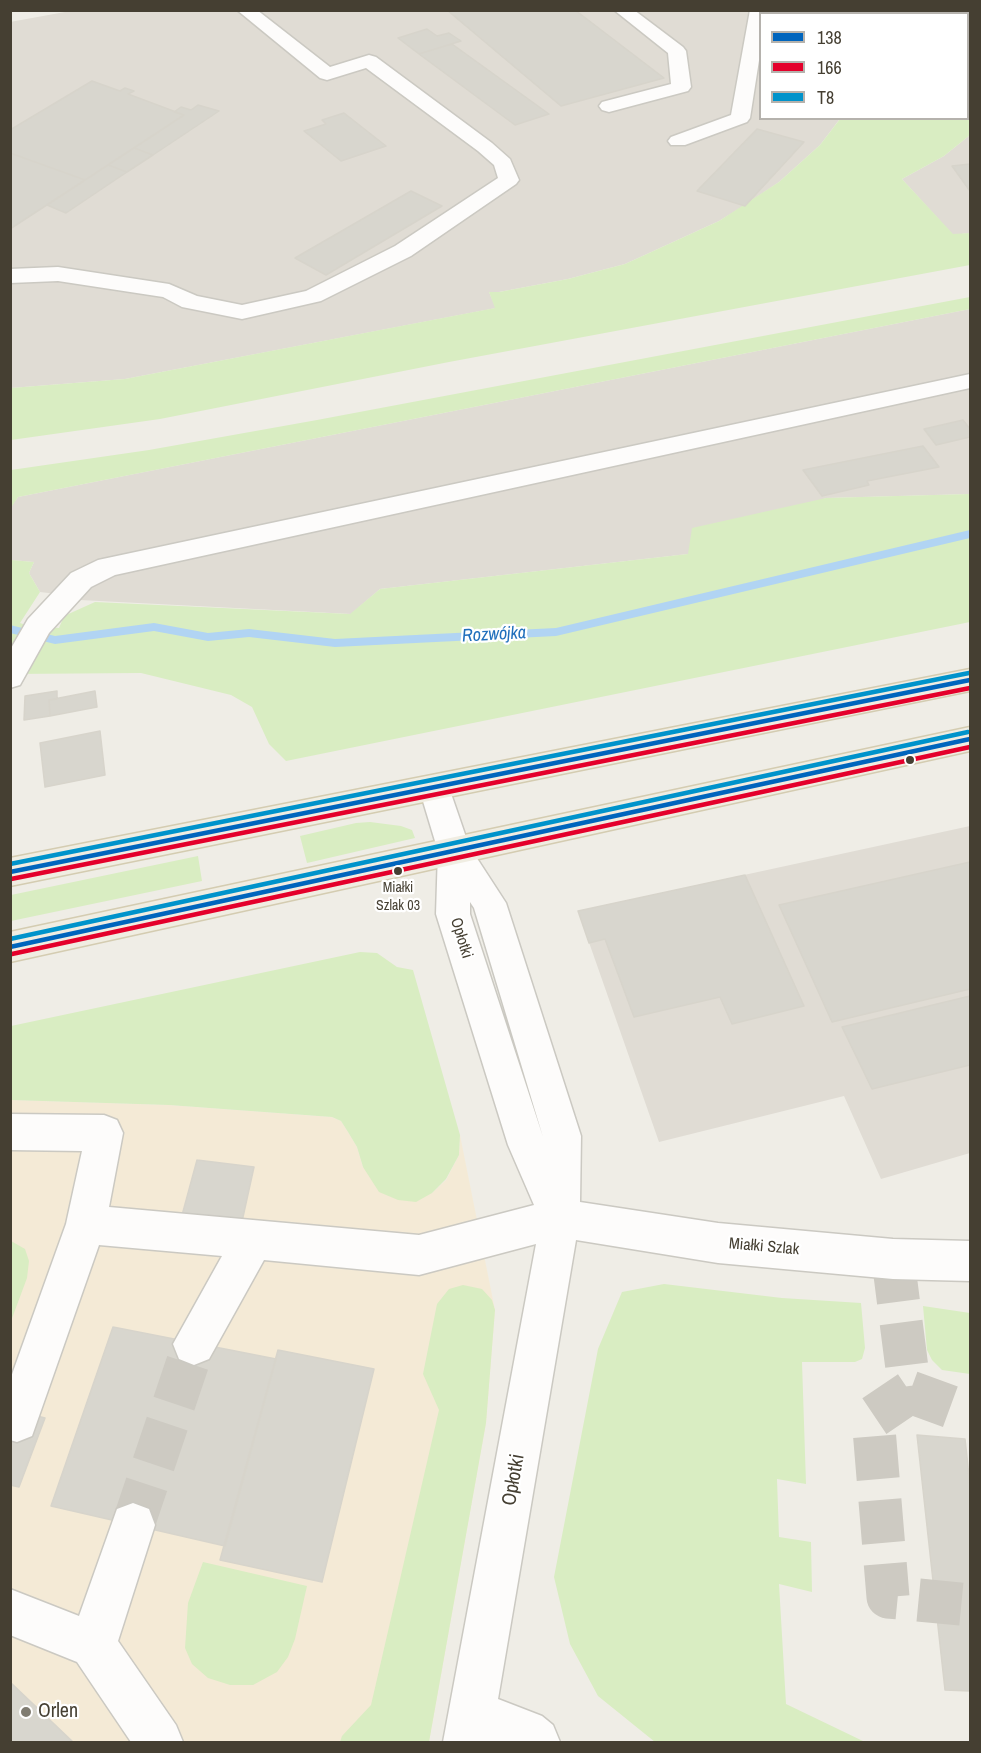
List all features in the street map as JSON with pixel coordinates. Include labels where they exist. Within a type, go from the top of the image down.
[{"type":"main road","points":[[10,872],[970,680]]},
{"type":"main road","points":[[10,947],[970,739]]},
{"type":"street","points":[[10,276],[58,274],[169,291],[190,302],[242,312],[313,296],[403,251],[509,180],[503,164],[485,147],[369,61],[327,74],[245,10]]},
{"type":"street","points":[[609,106],[681,87],[676,51],[622,10]]},
{"type":"street","points":[[678,141],[741,118],[759,10]]},
{"type":"street","points":[[11,676],[38,626],[81,580],[108,567],[970,381]]},
{"type":"street","name":"Opłotki","points":[[435,788],[454,850],[453,914],[527,1145],[560,1218],[470,1728]]},
{"type":"street","points":[[10,1132],[104,1133],[86,1224],[17,1421]]},
{"type":"street","points":[[86,1224],[419,1255],[560,1218]]},
{"type":"street","name":"Miałki Szlak","points":[[560,1218],[718,1243],[893,1259],[970,1261]]},
{"type":"street","points":[[194,1344],[253,1241]]},
{"type":"street","points":[[93,1646],[133,1525]]},
{"type":"street","points":[[10,1612],[93,1646],[159,1743]]},
{"type":"street","points":[[470,1728],[525,1733],[536,1743]]},
{"type":"shaded area","points":[[76,10],[856,10],[857,12],[759,12],[759,120],[839,120],[820,145],[779,182],[745,205],[719,221],[625,264],[568,279],[489,292],[496,308],[125,379],[11,388],[10,22]]},
{"type":"shaded area","points":[[970,11],[970,92],[969,12],[893,12]]},
{"type":"shaded area","points":[[970,135],[970,233],[953,235],[902,179],[944,156]]},
{"type":"shaded area","points":[[970,309],[970,494],[826,498],[688,554],[380,589],[351,614],[80,600],[83,597],[40,592],[29,573],[34,562],[11,560],[10,508],[18,497]]},
{"type":"shaded area","points":[[970,826],[970,1153],[881,1179],[844,1096],[659,1142],[578,911]]},
{"type":"shaded area","points":[[11,1100],[169,1105],[332,1117],[341,1121],[348,1132],[357,1147],[363,1167],[432,1193],[446,1180],[459,1155],[460,1135],[495,1310],[486,1423],[429,1742],[11,1742]]},
{"type":"green space","points":[[970,92],[970,135],[944,156],[902,179],[953,234],[970,233],[970,265],[449,362],[160,419],[11,440],[11,388],[125,379],[495,308],[489,292],[568,279],[625,264],[719,221],[779,182],[820,145],[839,120],[969,120]]},
{"type":"green space","points":[[970,297],[970,309],[18,497],[11,508],[11,470],[149,450],[317,420]]},
{"type":"green space","points":[[970,494],[970,622],[286,761],[269,744],[252,707],[231,695],[141,673],[11,674],[11,560],[34,562],[29,573],[40,592],[20,623],[23,624],[59,628],[64,616],[95,602],[350,614],[380,589],[688,554],[692,528],[826,498]]},
{"type":"green space","points":[[370,822],[401,826],[412,830],[415,838],[307,863],[300,836]]},
{"type":"green space","points":[[198,856],[202,881],[11,921],[11,895]]},
{"type":"green space","points":[[360,952],[377,953],[397,967],[413,970],[460,1135],[459,1155],[446,1179],[432,1193],[416,1202],[398,1200],[379,1192],[363,1167],[357,1147],[348,1132],[341,1121],[332,1117],[169,1105],[11,1100],[11,1026]]},
{"type":"green space","points":[[11,1241],[25,1249],[29,1261],[27,1278],[11,1321]]},
{"type":"green space","points":[[664,1284],[782,1298],[861,1303],[865,1348],[862,1359],[855,1362],[802,1362],[806,1484],[777,1479],[779,1537],[811,1542],[812,1592],[779,1584],[786,1704],[865,1742],[655,1742],[598,1696],[570,1644],[554,1577],[598,1349],[622,1292]]},
{"type":"green space","points":[[463,1285],[482,1289],[492,1300],[495,1310],[486,1423],[429,1742],[340,1742],[342,1736],[371,1705],[439,1410],[423,1374],[437,1304],[449,1289]]},
{"type":"green space","points":[[923,1306],[970,1313],[970,1374],[942,1370],[932,1360],[927,1350]]},
{"type":"green space","points":[[203,1562],[307,1586],[295,1639],[288,1657],[277,1672],[253,1685],[230,1685],[208,1678],[192,1664],[185,1648],[188,1603]]},
{"type":"building","points":[[447,10],[575,10],[664,78],[561,106]]},
{"type":"building","points":[[427,29],[437,36],[449,33],[461,41],[419,54],[398,38]]},
{"type":"building","points":[[452,44],[549,114],[515,125],[419,54]]},
{"type":"building","points":[[92,81],[120,91],[125,88],[134,91],[128,94],[184,115],[85,180],[10,153],[10,130]]},
{"type":"building","points":[[198,105],[219,111],[153,155],[134,148],[184,115],[174,112],[181,107],[191,110]]},
{"type":"building","points":[[344,113],[386,146],[341,161],[304,131],[326,124],[322,120]]},
{"type":"building","points":[[757,129],[804,142],[745,206],[697,191]]},
{"type":"building","points":[[134,148],[153,155],[127,172],[108,165]]},
{"type":"building","points":[[10,153],[85,180],[10,229]]},
{"type":"building","points":[[970,164],[970,191],[952,166]]},
{"type":"building","points":[[108,165],[127,172],[66,213],[47,205]]},
{"type":"building","points":[[411,191],[442,206],[326,275],[295,258]]},
{"type":"building","points":[[963,420],[970,429],[970,437],[936,445],[924,429]]},
{"type":"building","points":[[923,446],[939,467],[867,481],[869,485],[822,496],[803,470]]},
{"type":"building","points":[[57,691],[57,699],[49,700],[50,716],[24,720],[25,696]]},
{"type":"building","points":[[95,691],[97,707],[50,716],[49,700]]},
{"type":"building","points":[[100,731],[105,775],[45,787],[40,743]]},
{"type":"building","points":[[970,862],[970,989],[832,1022],[779,905]]},
{"type":"building","points":[[745,875],[804,1006],[732,1024],[720,997],[634,1017],[605,939],[589,943],[578,911]]},
{"type":"building","points":[[970,996],[970,1065],[872,1089],[842,1027]]},
{"type":"building","points":[[197,1160],[254,1167],[241,1226],[181,1219]]},
{"type":"building","points":[[113,1327],[276,1359],[225,1546],[51,1506]]},
{"type":"building","points":[[278,1350],[374,1369],[322,1582],[220,1560]]},
{"type":"building","points":[[10,1409],[45,1418],[19,1487],[10,1485]]},
{"type":"building","points":[[917,1435],[965,1439],[970,1485],[970,1691],[945,1690]]},
{"type":"building","name":"Orlen","points":[[10,1682],[73,1742],[10,1742]]},
{"type":"waterway","name":"Rozwójka","points":[[10,629],[55,640],[154,627],[208,637],[249,633],[335,643],[556,632],[970,534]]},
{"type":"tunnel","points":[[893,1259],[910,1392]]},
{"type":"tunnel","points":[[133,1525],[194,1344]]},
{"type":"tunnel","points":[[910,1392],[970,1414]]},
{"type":"tunnel","points":[[910,1392],[873,1417],[888,1597],[970,1605]]},
{"type":"transit line","name":"T8","points":[[10,864],[969,673]]},
{"type":"transit line","name":"138","points":[[10,872],[970,680]]},
{"type":"transit line","name":"166","points":[[11,879],[970,688]]},
{"type":"transit line","name":"T8","points":[[10,939],[968,732]]},
{"type":"transit line","name":"138","points":[[10,947],[970,739]]},
{"type":"transit line","name":"166","points":[[12,954],[970,747]]},
{"type":"place","name":"Miałki Szlak 03","points":[[398,871]]},
{"type":"place","name":"Orlen","points":[[26,1712]]}]
